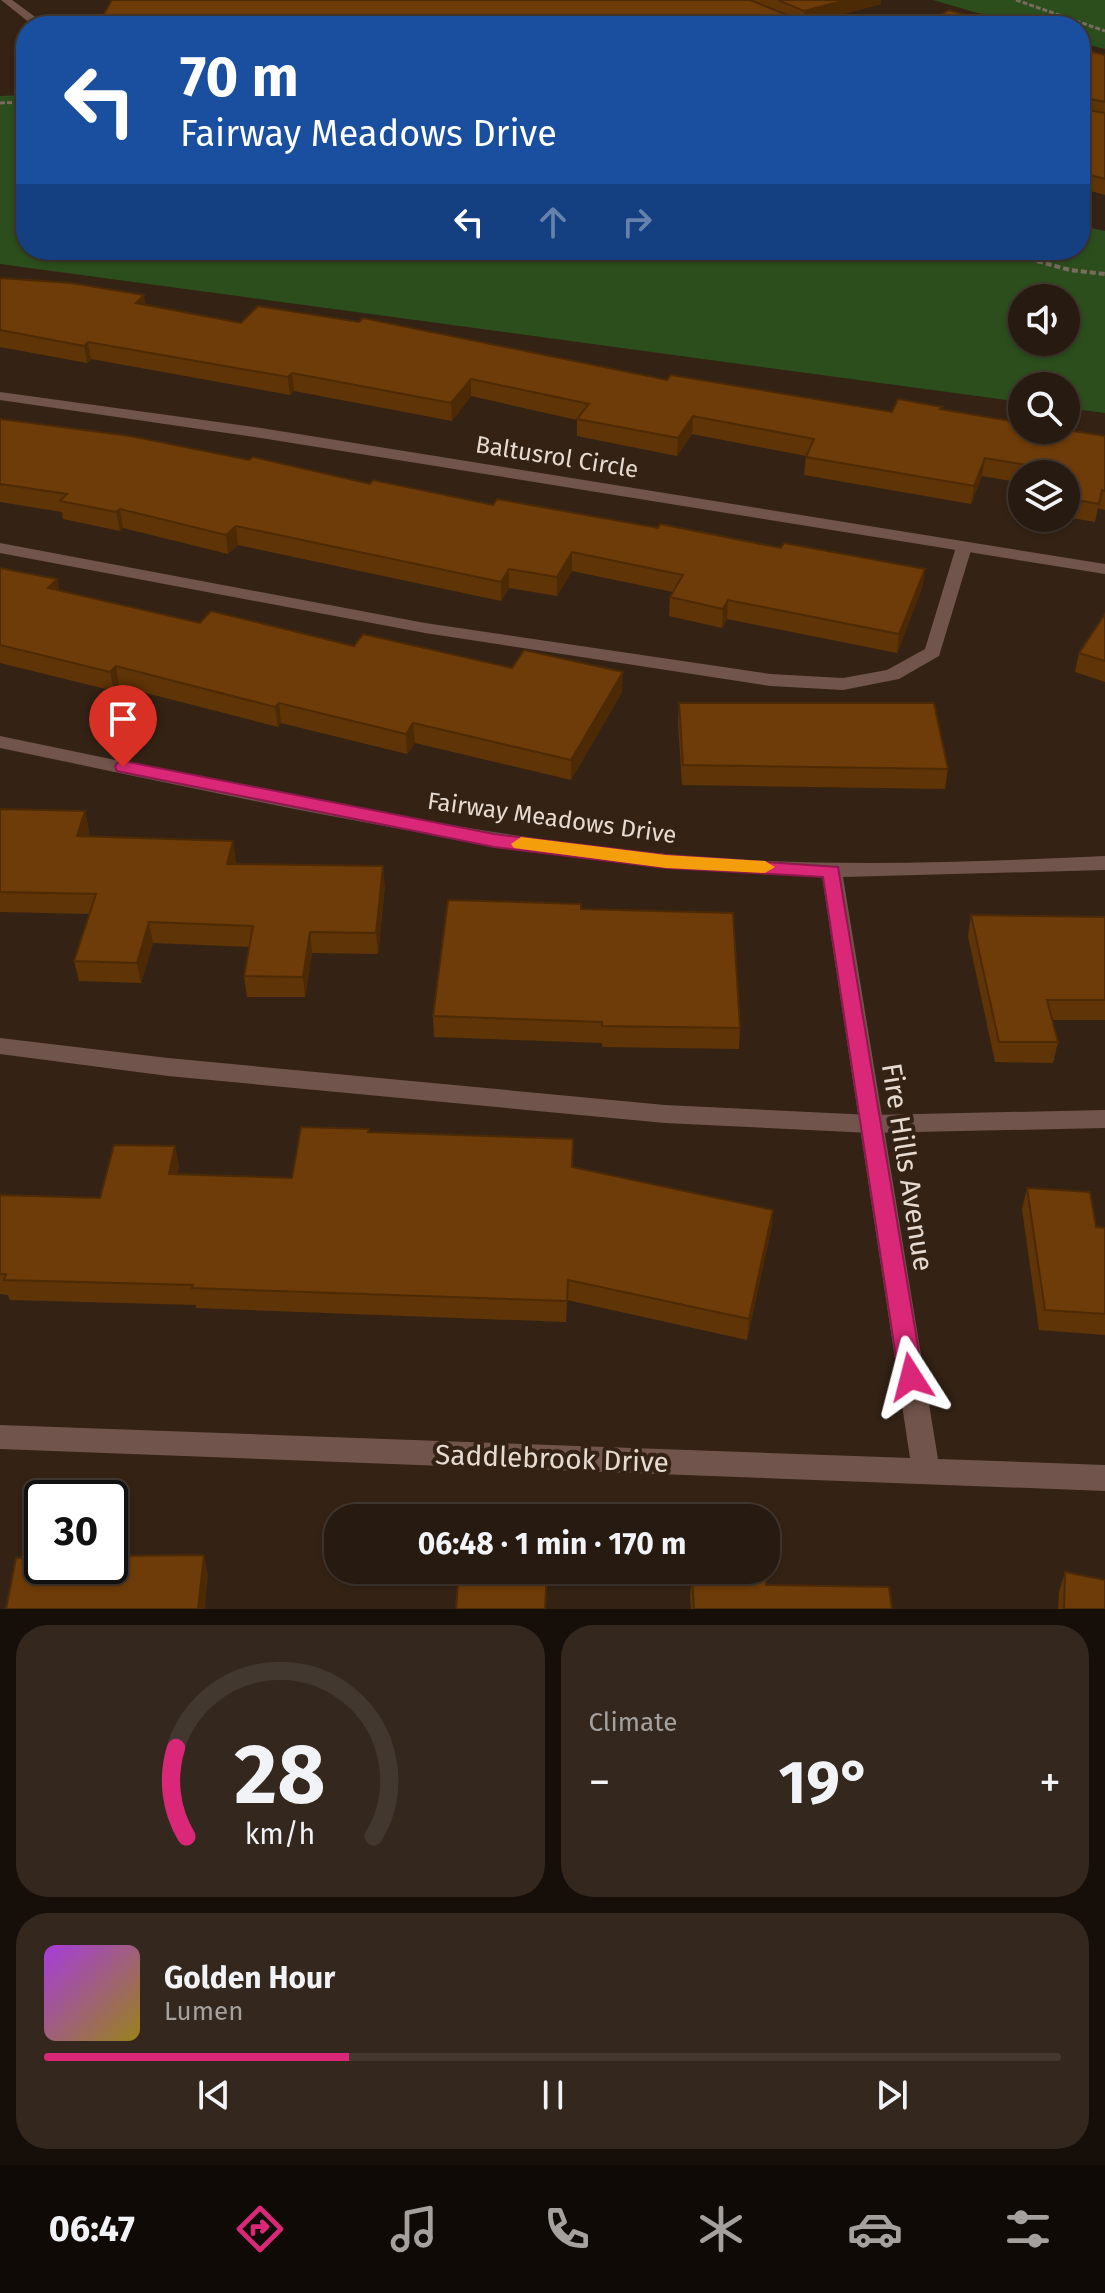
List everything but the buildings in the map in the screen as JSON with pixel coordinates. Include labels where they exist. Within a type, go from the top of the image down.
[{"type":"street","points":[[6,0],[27,16]]},
{"type":"street","points":[[729,0],[770,16]]},
{"type":"street","name":"Baltusrol Circle","points":[[0,396],[261,433],[1105,569]]},
{"type":"street","points":[[0,548],[425,628],[770,680],[843,684],[892,675],[933,652],[964,547]]},
{"type":"street","name":"Fairway Meadows Drive","points":[[0,742],[494,840],[666,861],[832,871],[1105,863]]},
{"type":"street","name":"Fire Hills Avenue","points":[[832,871],[926,1472]]},
{"type":"street","points":[[0,1046],[168,1067],[665,1114],[871,1124],[1105,1119]]},
{"type":"street","name":"Saddlebrook Drive","points":[[0,1437],[1105,1478]]},
{"type":"path","points":[[1016,0],[1062,16]]},
{"type":"path","points":[[1033,260],[1070,270],[1105,274]]},
{"type":"green space","points":[[933,0],[1105,0],[1105,49],[1090,45],[1090,16],[988,16]]},
{"type":"green space","points":[[16,95],[16,260],[1090,260],[1090,228],[1105,231],[1105,413],[1080,410],[1080,372],[1008,372],[1008,400],[0,264],[0,96]]},
{"type":"slow traffic","points":[[521,844],[666,861],[765,867]]},
{"type":"route","points":[[123,767],[494,840],[666,861],[832,871],[911,1377]]}]
